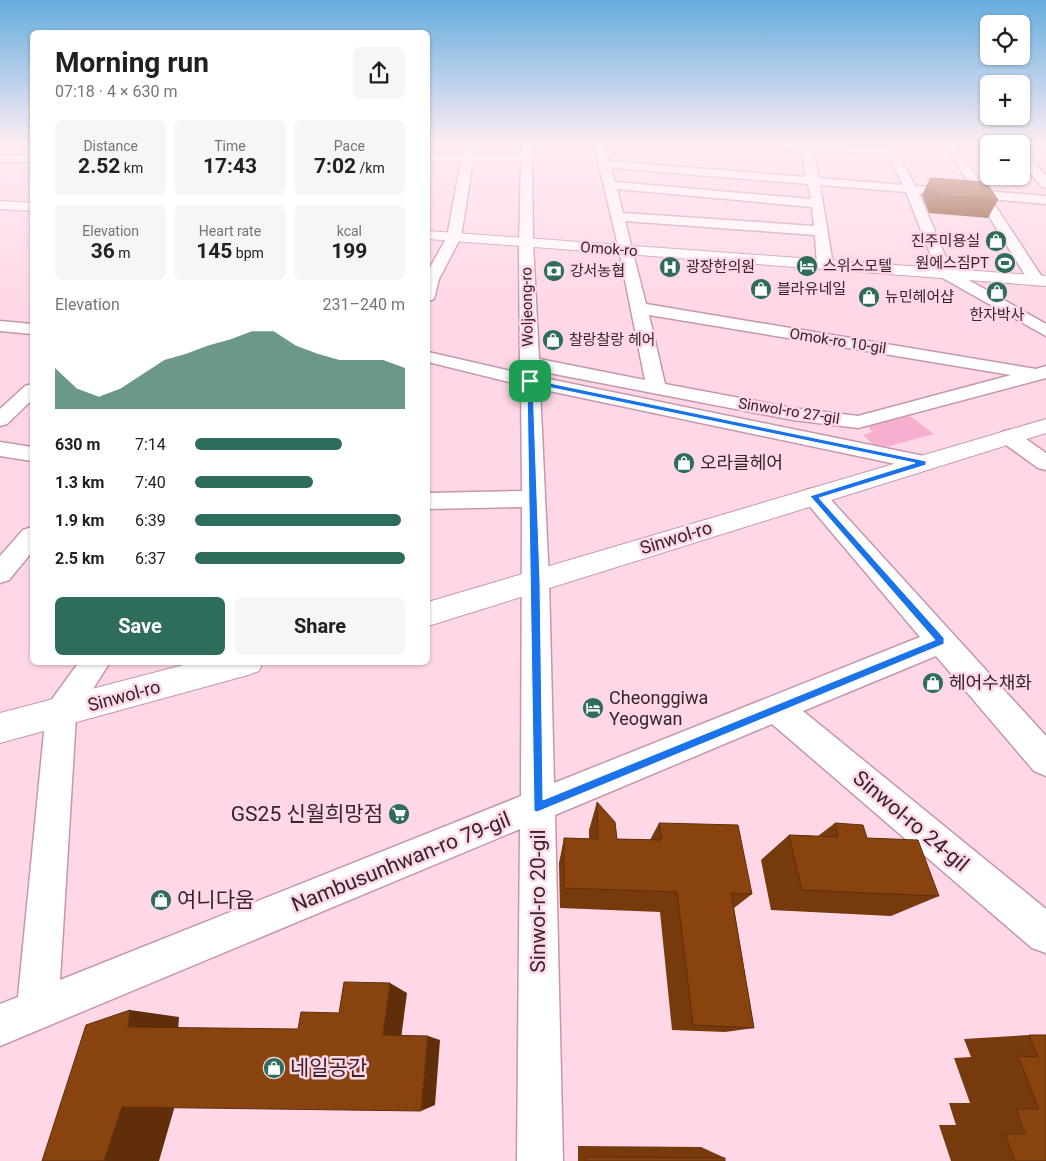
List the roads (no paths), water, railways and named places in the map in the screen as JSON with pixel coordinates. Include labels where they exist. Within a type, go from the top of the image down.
[{"type":"main road","points":[[0,205],[30,207]]},
{"type":"main road","name":"Omok-ro","points":[[430,235],[1041,281]]},
{"type":"main road","name":"Sinwol-ro","points":[[430,613],[1046,426]]},
{"type":"main road","name":"Sinwol-ro","points":[[0,728],[237,665]]},
{"type":"street","points":[[430,285],[431,279],[454,237],[461,198]]},
{"type":"street","name":"Woljeong-ro","points":[[527,198],[529,372],[536,581]]},
{"type":"street","points":[[611,198],[626,250],[656,386]]},
{"type":"street","points":[[754,198],[818,204]]},
{"type":"street","points":[[817,198],[825,265]]},
{"type":"street","points":[[915,198],[944,273]]},
{"type":"street","points":[[984,198],[1041,281]]},
{"type":"street","points":[[1023,198],[1046,200]]},
{"type":"street","points":[[616,216],[821,231]]},
{"type":"street","name":"Omok-ro","points":[[944,273],[1046,331]]},
{"type":"street","name":"Omok-ro 10-gil","points":[[638,308],[1042,373]]},
{"type":"street","points":[[0,326],[30,329]]},
{"type":"street","points":[[430,357],[529,372]]},
{"type":"street","name":"Sinwol-ro 27-gil","points":[[529,372],[656,386],[794,414],[858,422],[1042,373]]},
{"type":"street","name":"Sinwol-ro","points":[[529,372],[924,463]]},
{"type":"street","points":[[0,420],[30,392]]},
{"type":"street","points":[[1009,437],[1046,463]]},
{"type":"street","points":[[0,450],[30,454]]},
{"type":"street","points":[[814,496],[1046,760]]},
{"type":"street","points":[[430,501],[533,499]]},
{"type":"street","points":[[0,573],[30,538]]},
{"type":"street","name":"Sinwol-ro 20-gil","points":[[536,581],[540,1161]]},
{"type":"street","name":"Nambusunhwan-ro 79-gil","points":[[0,1025],[941,641]]},
{"type":"street","points":[[38,1009],[62,712],[94,665]]},
{"type":"street","name":"Sinwol-ro 24-gil","points":[[777,709],[1046,934]]},
{"type":"place","name":"진주미용실","points":[[996,241]]},
{"type":"place","name":"원에스짐PT","points":[[1005,263]]},
{"type":"place","name":"스위스모텔","points":[[807,266]]},
{"type":"place","name":"광장한의원","points":[[670,267]]},
{"type":"place","name":"강서농협","points":[[554,271]]},
{"type":"place","name":"블라유네일","points":[[761,289]]},
{"type":"place","name":"한자박사","points":[[997,292]]},
{"type":"place","name":"뉴민헤어샵","points":[[869,297]]},
{"type":"place","name":"찰랑찰랑 헤어","points":[[553,340]]},
{"type":"place","name":"오라클헤어","points":[[684,463]]},
{"type":"place","name":"헤어수채화","points":[[933,683]]},
{"type":"place","name":"Cheonggiwa Yeogwan","points":[[593,708]]},
{"type":"place","name":"GS25 신월희망점","points":[[399,814]]},
{"type":"place","name":"여니다움","points":[[161,900]]},
{"type":"place","name":"네일공간","points":[[274,1068]]}]
